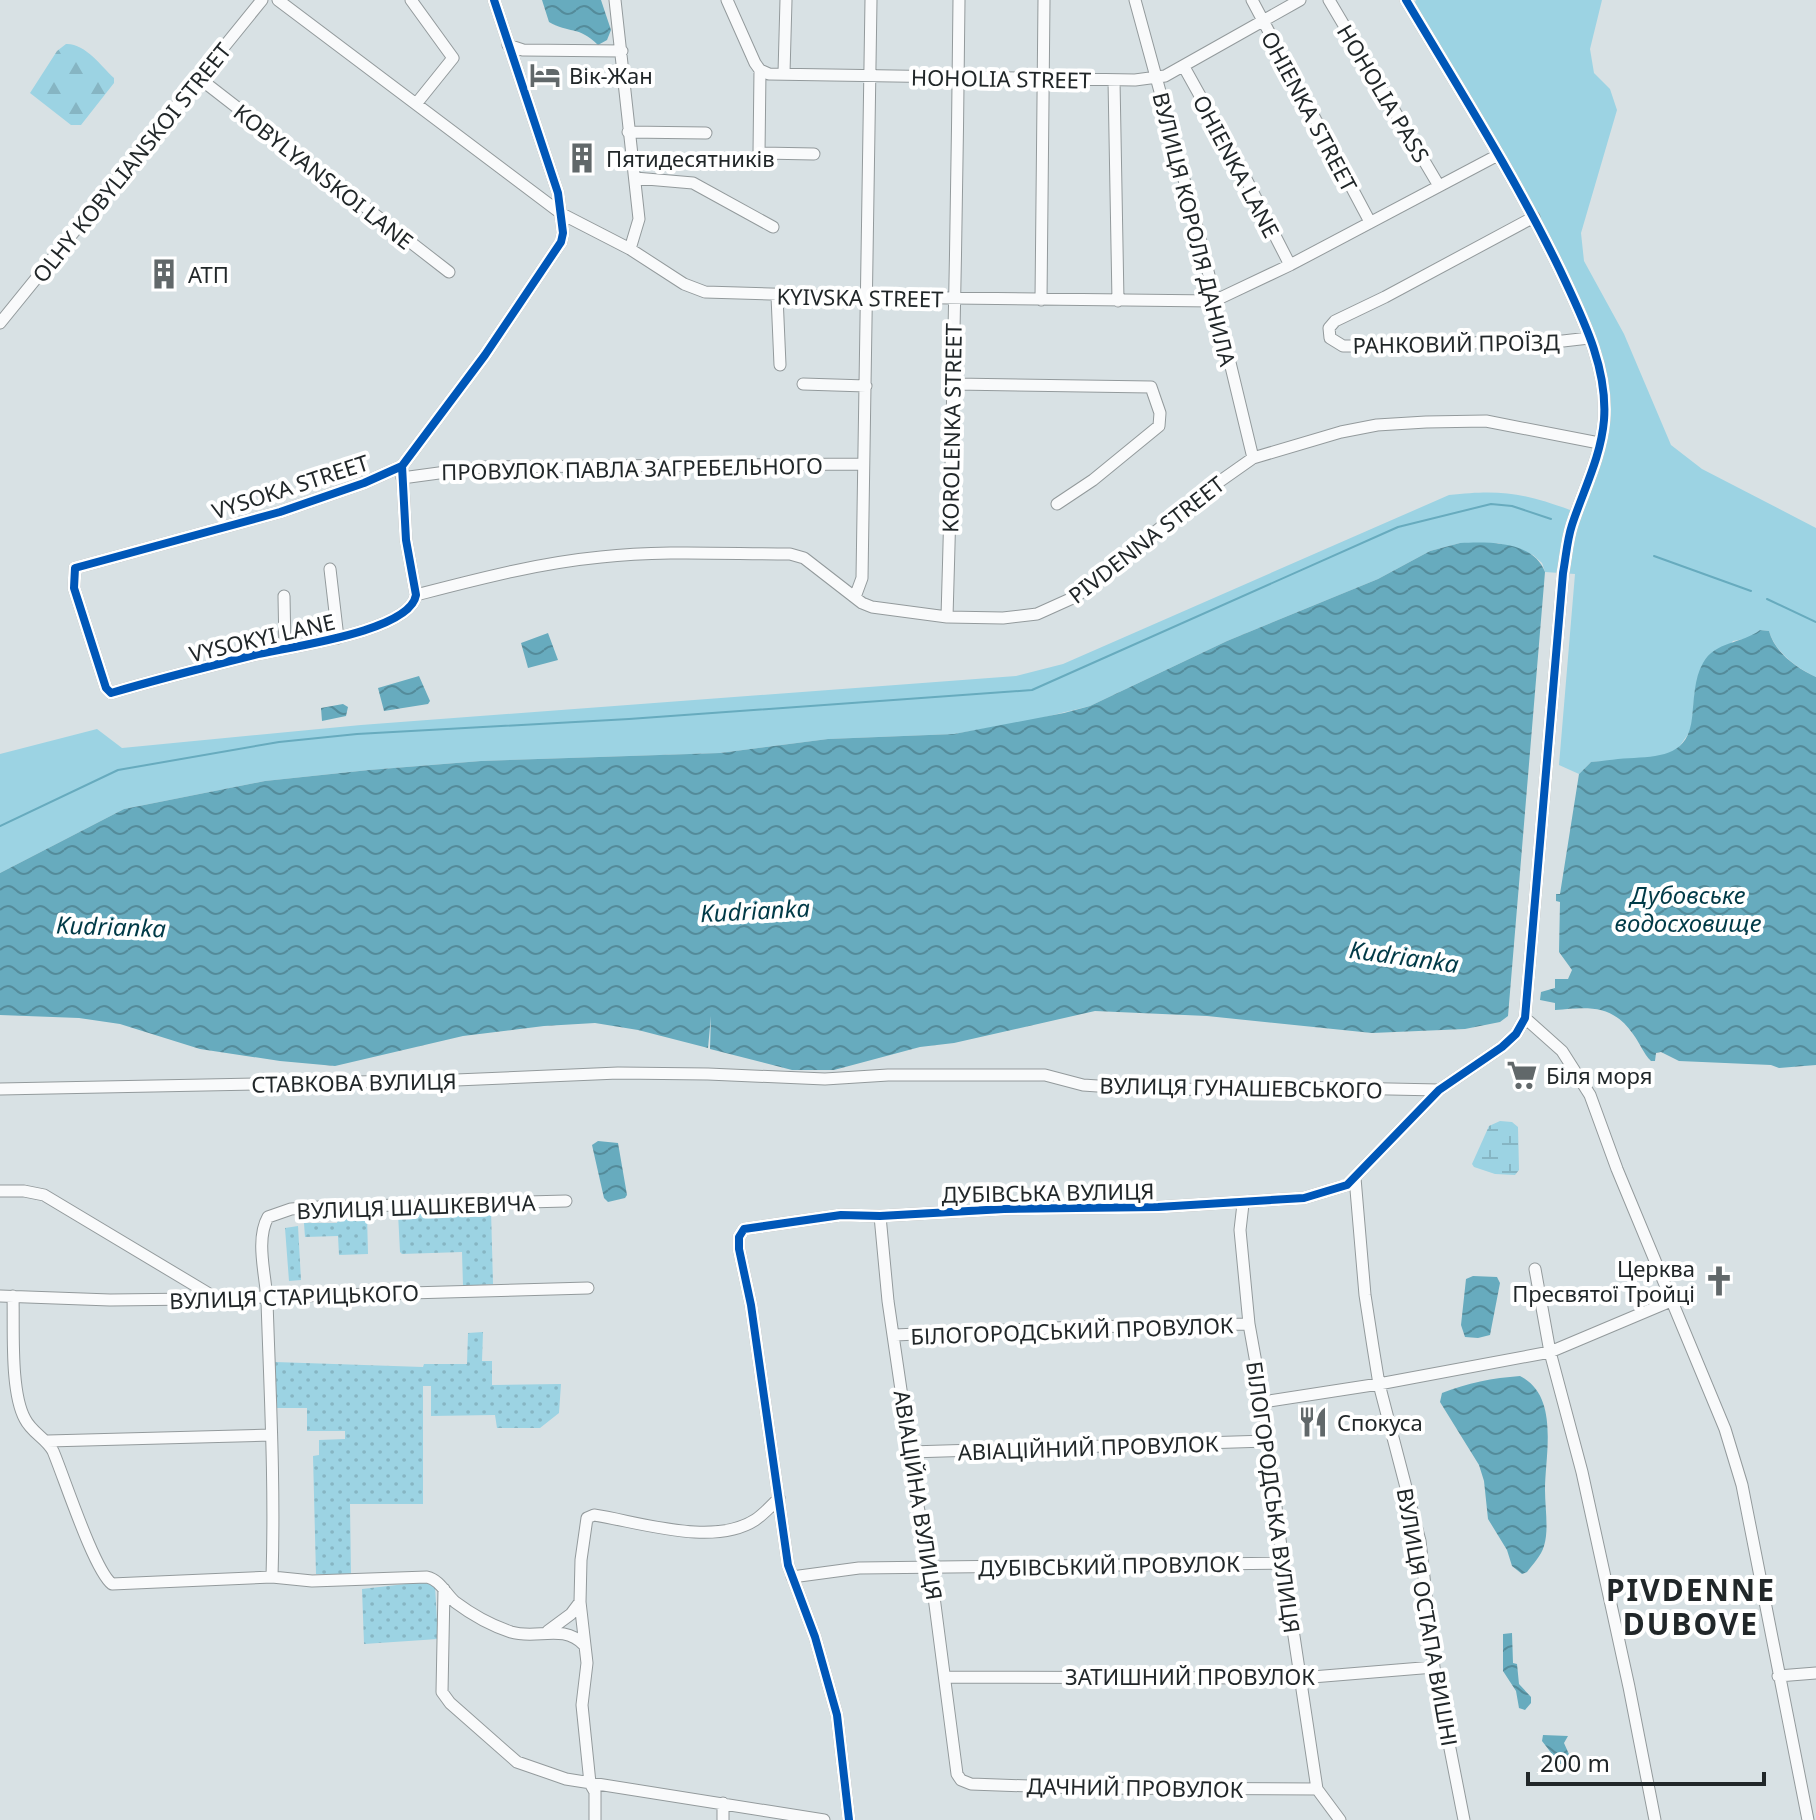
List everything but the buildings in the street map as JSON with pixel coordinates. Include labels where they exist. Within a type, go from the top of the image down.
[{"type":"street","name":"OLHY KOBYLIANSKOI STREET","points":[[0,323],[262,0]]},
{"type":"street","name":"KYIVSKA STREET","points":[[278,0],[562,214],[630,249],[684,284],[705,292],[777,296],[1214,301],[1290,265],[1498,155]]},
{"type":"street","points":[[411,0],[453,58],[416,104]]},
{"type":"street","points":[[494,0],[558,193],[562,214]]},
{"type":"street","points":[[615,0],[639,219],[630,249]]},
{"type":"street","points":[[727,0],[760,70],[759,153],[814,154]]},
{"type":"street","points":[[784,73],[786,0]]},
{"type":"street","points":[[855,597],[862,578],[871,0]]},
{"type":"street","name":"KOROLENKA STREET","points":[[947,617],[955,384],[953,298],[959,0]]},
{"type":"street","points":[[1041,300],[1044,0]]},
{"type":"street","name":"ВУЛИЦЯ КОРОЛЯ ДАНИЛА","points":[[1135,0],[1200,238],[1253,458]]},
{"type":"street","name":"OHIENKA STREET","points":[[1252,0],[1370,222]]},
{"type":"street","name":"HOHOLIA STREET","points":[[760,70],[769,74],[1114,80],[1156,78],[1184,67],[1300,0]]},
{"type":"street","name":"HOHOLIA PASS","points":[[1329,0],[1439,186]]},
{"type":"street","points":[[1406,0],[1534,217],[1585,323],[1601,371],[1605,398],[1604,424],[1592,472],[1571,527],[1563,573],[1525,1018],[1562,1051],[1590,1095],[1725,1429],[1742,1485],[1808,1820]]},
{"type":"street","points":[[508,45],[523,50],[622,51]]},
{"type":"street","name":"OHIENKA LANE","points":[[1184,67],[1290,265]]},
{"type":"street","name":"KOBYLYANSKOI LANE","points":[[199,78],[449,272]]},
{"type":"street","points":[[1114,80],[1118,301]]},
{"type":"street","points":[[628,132],[706,133]]},
{"type":"street","points":[[635,178],[693,183],[773,227]]},
{"type":"street","name":"VYSOKA STREET","points":[[81,567],[280,512],[402,472],[561,242],[562,214]]},
{"type":"street","name":"РАНКОВИЙ ПРОЇЗД","points":[[1534,217],[1335,321],[1329,328],[1330,338],[1343,346],[1447,346],[1501,340],[1563,341],[1589,338]]},
{"type":"street","points":[[777,296],[780,365]]},
{"type":"street","points":[[803,384],[866,386]]},
{"type":"street","points":[[955,384],[1151,387],[1160,413],[1159,426],[1093,480],[1057,504]]},
{"type":"street","name":"PIVDENNA STREET","points":[[416,595],[526,567],[603,556],[658,553],[790,554],[804,558],[872,607],[947,617],[1019,617],[1057,607],[1077,596],[1199,496],[1253,458],[1341,432],[1426,422],[1486,421],[1599,443]]},
{"type":"street","name":"ПРОВУЛОК ПАВЛА ЗАГРЕБЕЛЬНОГО","points":[[402,472],[483,467],[863,464]]},
{"type":"street","points":[[402,472],[406,540],[416,595]]},
{"type":"street","name":"VYSOKYI LANE","points":[[81,567],[75,568],[74,588],[106,688],[111,693],[338,638],[394,618],[415,603],[416,595]]},
{"type":"street","points":[[330,569],[338,638]]},
{"type":"street","points":[[284,596],[285,649]]},
{"type":"street","name":"ДУБІВСЬКА ВУЛИЦЯ","points":[[849,1820],[837,1715],[815,1637],[792,1577],[751,1305],[739,1249],[739,1237],[744,1229],[841,1215],[1243,1204],[1304,1198],[1347,1185],[1439,1090],[1502,1047],[1516,1034],[1525,1018]]},
{"type":"street","name":"СТАВКОВА ВУЛИЦЯ","points":[[0,1089],[426,1081],[618,1073],[708,1074]]},
{"type":"street","name":"ВУЛИЦЯ ГУНАШЕВСЬКОГО","points":[[708,1074],[825,1079],[888,1075],[1045,1075],[1083,1085],[1156,1090],[1292,1087],[1439,1090]]},
{"type":"street","name":"ВУЛИЦЯ ОСТАПА ВИШНІ","points":[[1355,1178],[1365,1295],[1379,1384],[1420,1541],[1434,1667],[1464,1820]]},
{"type":"street","points":[[0,1191],[44,1195],[197,1293]]},
{"type":"street","name":"ВУЛИЦЯ ШАШКЕВИЧА","points":[[267,1296],[262,1236],[268,1217],[291,1209],[566,1201]]},
{"type":"street","name":"БІЛОГОРОДСЬКА ВУЛИЦЯ","points":[[1243,1204],[1240,1230],[1249,1324],[1263,1402],[1283,1563],[1317,1789]]},
{"type":"street","name":"АВІАЦІЙНА ВУЛИЦЯ","points":[[880,1216],[888,1301],[930,1566],[957,1774]]},
{"type":"street","points":[[1535,1269],[1550,1352],[1582,1472],[1655,1820]]},
{"type":"street","name":"ВУЛИЦЯ СТАРИЦЬКОГО","points":[[0,1296],[110,1300],[197,1293],[216,1298],[588,1288]]},
{"type":"street","points":[[13,1296],[17,1395],[21,1412],[33,1432],[48,1441],[270,1435]]},
{"type":"street","points":[[267,1296],[274,1515],[272,1577]]},
{"type":"street","points":[[1263,1402],[1550,1352],[1671,1301]]},
{"type":"street","name":"БІЛОГОРОДСЬКИЙ ПРОВУЛОК","points":[[895,1335],[1249,1324]]},
{"type":"street","points":[[48,1441],[104,1578],[112,1584],[272,1577],[312,1581],[427,1577],[437,1581],[468,1611],[512,1632],[527,1635],[548,1631],[569,1635],[584,1645]]},
{"type":"street","name":"АВІАЦІЙНИЙ ПРОВУЛОК","points":[[910,1452],[1267,1441]]},
{"type":"street","points":[[595,1820],[595,1792],[590,1783],[582,1705],[587,1663],[580,1602],[587,1518],[594,1515],[698,1533],[753,1521],[779,1498]]},
{"type":"street","name":"ДУБІВСЬКИЙ ПРОВУЛОК","points":[[792,1577],[859,1568],[1283,1563]]},
{"type":"street","points":[[444,1589],[442,1692],[517,1762],[566,1779],[824,1820]]},
{"type":"street","points":[[548,1631],[571,1614],[580,1602]]},
{"type":"street","name":"ЗАТИШНИЙ ПРОВУЛОК","points":[[946,1677],[1300,1678],[1434,1667]]},
{"type":"street","points":[[1778,1676],[1816,1673]]},
{"type":"street","name":"ДАЧНИЙ ПРОВУЛОК","points":[[957,1774],[961,1780],[971,1784],[1317,1789]]},
{"type":"street","points":[[1317,1789],[1340,1820]]},
{"type":"street","points":[[723,1803],[723,1820]]},
{"type":"green space","points":[[1416,0],[1602,0],[1590,49],[1594,73],[1610,89],[1617,110],[1581,233],[1584,261],[1624,334],[1671,445],[1702,469],[1816,528],[1816,677],[1788,658],[1776,646],[1769,631],[1760,630],[1750,638],[1733,641],[1695,691],[1691,730],[1677,750],[1658,757],[1591,762],[1579,774],[1559,765],[1575,574],[1545,572],[1542,563],[1533,555],[1498,543],[1460,543],[1430,551],[1378,579],[1227,641],[1090,706],[1033,720],[954,734],[828,739],[720,753],[481,761],[265,781],[124,809],[0,873],[0,754],[97,729],[122,748],[361,725],[1016,676],[1063,664],[1449,495],[1484,492],[1512,494],[1573,511],[1599,453],[1609,421],[1603,362],[1590,324],[1548,236],[1414,5]]},
{"type":"green space","points":[[66,44],[86,51],[114,78],[114,83],[81,125],[71,125],[30,93],[57,51]]},
{"type":"green space","points":[[1500,1121],[1512,1122],[1518,1127],[1519,1170],[1515,1175],[1495,1174],[1472,1164],[1489,1126]]},
{"type":"green space","points":[[491,1210],[493,1284],[463,1286],[462,1252],[400,1252],[398,1213]]},
{"type":"green space","points":[[367,1215],[368,1254],[339,1255],[338,1236],[305,1237],[304,1223],[337,1223],[338,1216]]},
{"type":"green space","points":[[298,1226],[301,1280],[289,1281],[285,1228]]},
{"type":"green space","points":[[483,1332],[482,1361],[492,1361],[492,1385],[561,1384],[559,1413],[540,1428],[497,1428],[495,1415],[431,1416],[431,1386],[423,1386],[423,1504],[350,1504],[351,1574],[316,1574],[313,1456],[319,1455],[319,1440],[345,1439],[345,1431],[307,1431],[307,1408],[276,1408],[275,1362],[423,1367],[424,1364],[467,1364],[468,1333]]},
{"type":"green space","points":[[423,1582],[435,1586],[438,1639],[364,1644],[362,1589]]},
{"type":"water","points":[[542,0],[601,0],[611,30],[607,40],[598,45],[579,32],[549,22]]},
{"type":"water","name":"Kudrianka","points":[[1460,543],[1496,543],[1520,548],[1539,562],[1545,572],[1508,1016],[1500,1022],[1465,1029],[1372,1033],[1207,1016],[1095,1011],[954,1043],[920,1047],[834,1070],[792,1070],[710,1049],[711,1016],[708,1048],[638,1030],[595,1023],[463,1036],[335,1066],[200,1049],[120,1024],[79,1018],[0,1015],[0,873],[124,809],[265,781],[369,770],[481,761],[720,753],[828,739],[954,734],[1064,713],[1090,706],[1227,641],[1378,579],[1430,551]]},
{"type":"water","name":"Дубовське водосховище","points":[[1760,630],[1769,631],[1776,646],[1788,659],[1816,677],[1816,1065],[1779,1068],[1771,1065],[1679,1061],[1661,1052],[1656,1053],[1655,1061],[1651,1061],[1625,1024],[1608,1012],[1589,1008],[1555,1010],[1555,1003],[1540,1000],[1541,992],[1555,988],[1555,979],[1568,979],[1572,970],[1559,952],[1560,902],[1556,901],[1556,894],[1560,894],[1579,774],[1591,762],[1655,756],[1680,746],[1690,730],[1696,683],[1703,663],[1714,651]]},
{"type":"water","points":[[548,633],[558,660],[528,668],[521,643]]},
{"type":"water","points":[[419,676],[430,701],[428,704],[384,711],[378,688]]},
{"type":"water","points":[[343,704],[348,707],[346,716],[322,721],[321,708]]},
{"type":"water","points":[[598,1141],[618,1143],[625,1198],[608,1202],[604,1198],[592,1145]]},
{"type":"water","points":[[1473,1276],[1497,1277],[1500,1283],[1490,1335],[1478,1338],[1465,1337],[1461,1325],[1466,1279]]},
{"type":"water","points":[[1520,1376],[1533,1385],[1541,1397],[1548,1427],[1545,1540],[1539,1557],[1522,1574],[1512,1566],[1507,1550],[1488,1519],[1479,1465],[1440,1402],[1442,1393],[1451,1389]]},
{"type":"water","points":[[1512,1633],[1513,1663],[1517,1664],[1519,1684],[1531,1697],[1531,1703],[1525,1710],[1519,1708],[1516,1691],[1503,1671],[1503,1634]]},
{"type":"water","points":[[1543,1735],[1568,1736],[1564,1743],[1572,1761],[1563,1765],[1559,1763],[1542,1741]]},
{"type":"waterway","points":[[0,826],[118,770],[279,742],[357,734],[629,719],[1032,690],[1398,527],[1491,504],[1512,506],[1551,519]]},
{"type":"waterway","points":[[1654,556],[1751,591]]},
{"type":"waterway","points":[[1767,599],[1816,622]]},
{"type":"cycle path","points":[[402,466],[406,540],[416,595],[409,608],[393,619],[345,636],[254,655],[111,693],[106,688],[74,588],[75,568],[280,512],[364,483],[402,466],[485,355],[561,242],[563,233],[558,193],[494,0]]},
{"type":"cycle path","points":[[849,1820],[837,1715],[815,1637],[788,1565],[751,1305],[739,1249],[739,1237],[744,1229],[841,1215],[1158,1207],[1304,1198],[1347,1185],[1439,1090],[1502,1047],[1516,1034],[1525,1018],[1563,573],[1570,531],[1602,434],[1602,381],[1585,324],[1543,235],[1406,0]]},
{"type":"place","name":"Вік-Жан","points":[[545,75]]},
{"type":"place","name":"Пятидесятників","points":[[582,158]]},
{"type":"place","name":"АТП","points":[[164,274]]},
{"type":"place","name":"Біля моря","points":[[1522,1075]]},
{"type":"place","name":"Церква Пресвятої Тройці","points":[[1719,1281]]},
{"type":"place","name":"Спокуса","points":[[1313,1422]]},
{"type":"district","name":"PIVDENNE DUBOVE","points":[[1691,1606]]}]
